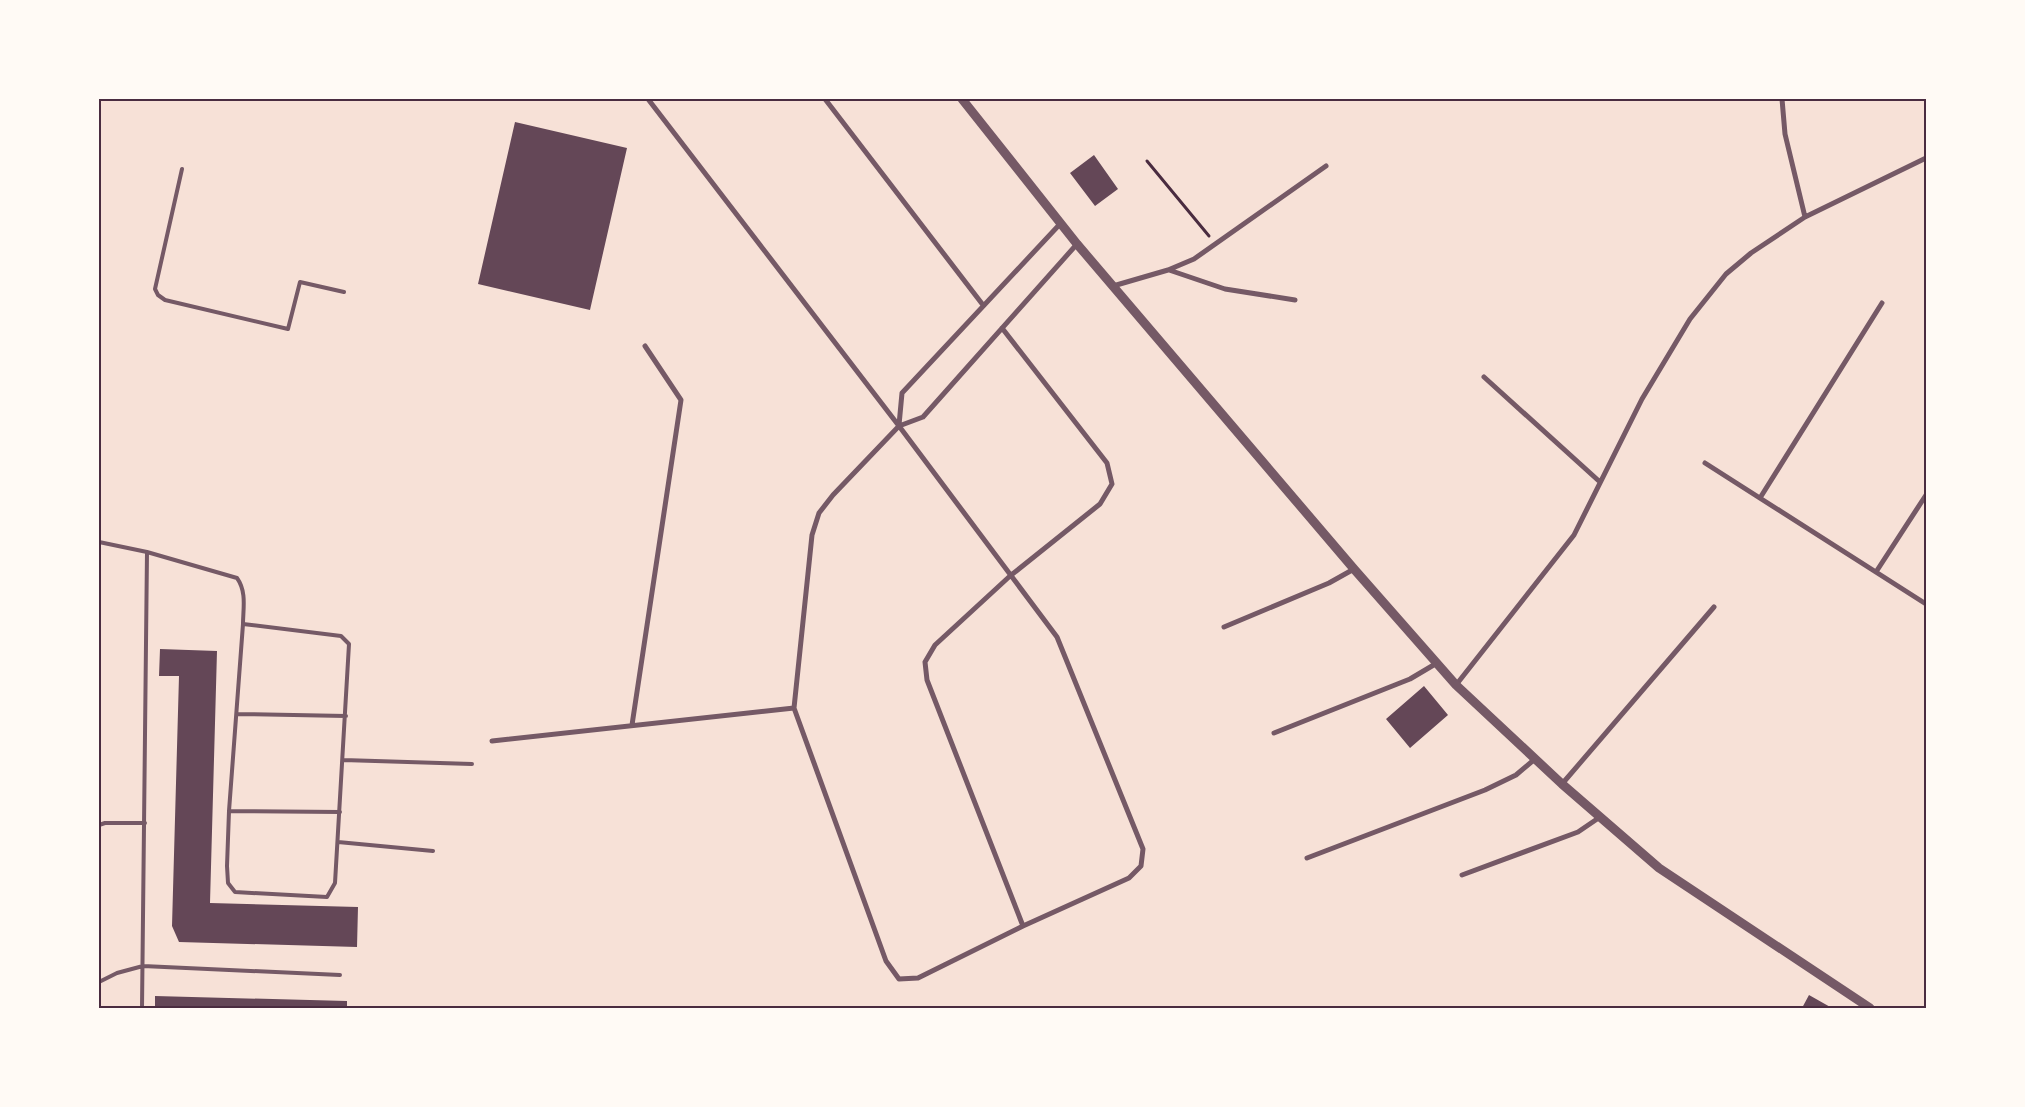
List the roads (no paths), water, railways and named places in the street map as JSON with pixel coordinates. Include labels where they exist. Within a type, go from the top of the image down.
[{"type":"street","points":[[648,99],[899,426],[1057,637],[1143,849],[1141,866],[1129,878],[1023,926],[918,978],[899,979],[886,961],[794,708],[812,535],[819,513],[833,495],[899,426],[923,417],[1077,244]]},
{"type":"street","points":[[825,99],[982,305]]},
{"type":"street","points":[[962,99],[1060,224],[1354,569],[1456,685],[1562,784],[1659,868],[1870,1008]]},
{"type":"street","points":[[968,107],[975,99]]},
{"type":"street","points":[[1782,99],[1785,134],[1805,217]]},
{"type":"street","points":[[1456,685],[1574,535],[1642,399],[1696,311],[1726,274],[1751,254],[1805,217],[1926,158]]},
{"type":"street","points":[[1113,286],[1168,270],[1194,259],[1326,166]]},
{"type":"street","points":[[899,426],[902,393],[982,305],[1060,224]]},
{"type":"street","points":[[1168,270],[1225,288],[1295,300]]},
{"type":"street","points":[[1760,498],[1882,302]]},
{"type":"street","points":[[1002,328],[1107,463],[1112,484],[1100,504],[1010,576],[935,645],[925,662],[927,680],[1023,926]]},
{"type":"street","points":[[632,725],[681,400],[645,346]]},
{"type":"street","points":[[1484,377],[1600,482]]},
{"type":"street","points":[[1706,462],[1926,604]]},
{"type":"street","points":[[1876,572],[1926,495]]},
{"type":"street","points":[[1224,627],[1330,583],[1354,569]]},
{"type":"street","points":[[1562,784],[1714,608]]},
{"type":"street","points":[[1274,733],[1410,679],[1437,663]]},
{"type":"street","points":[[492,741],[794,708]]},
{"type":"street","points":[[1307,858],[1485,790],[1516,776],[1535,759]]},
{"type":"street","points":[[1462,875],[1578,832],[1600,817]]},
{"type":"lane","points":[[182,169],[155,289],[158,295],[165,300],[288,329],[300,282],[344,292]]},
{"type":"lane","points":[[99,542],[147,552],[237,578],[242,585],[244,597],[243,624],[229,811],[228,883],[235,892],[326,897],[335,883],[349,644],[341,636],[243,624]]},
{"type":"lane","points":[[142,1008],[147,552]]},
{"type":"lane","points":[[237,714],[346,716]]},
{"type":"lane","points":[[343,760],[472,764]]},
{"type":"lane","points":[[229,811],[340,812]]},
{"type":"lane","points":[[99,826],[105,823],[145,823]]},
{"type":"lane","points":[[338,842],[433,851]]},
{"type":"lane","points":[[99,982],[117,973],[143,966],[340,975]]}]
